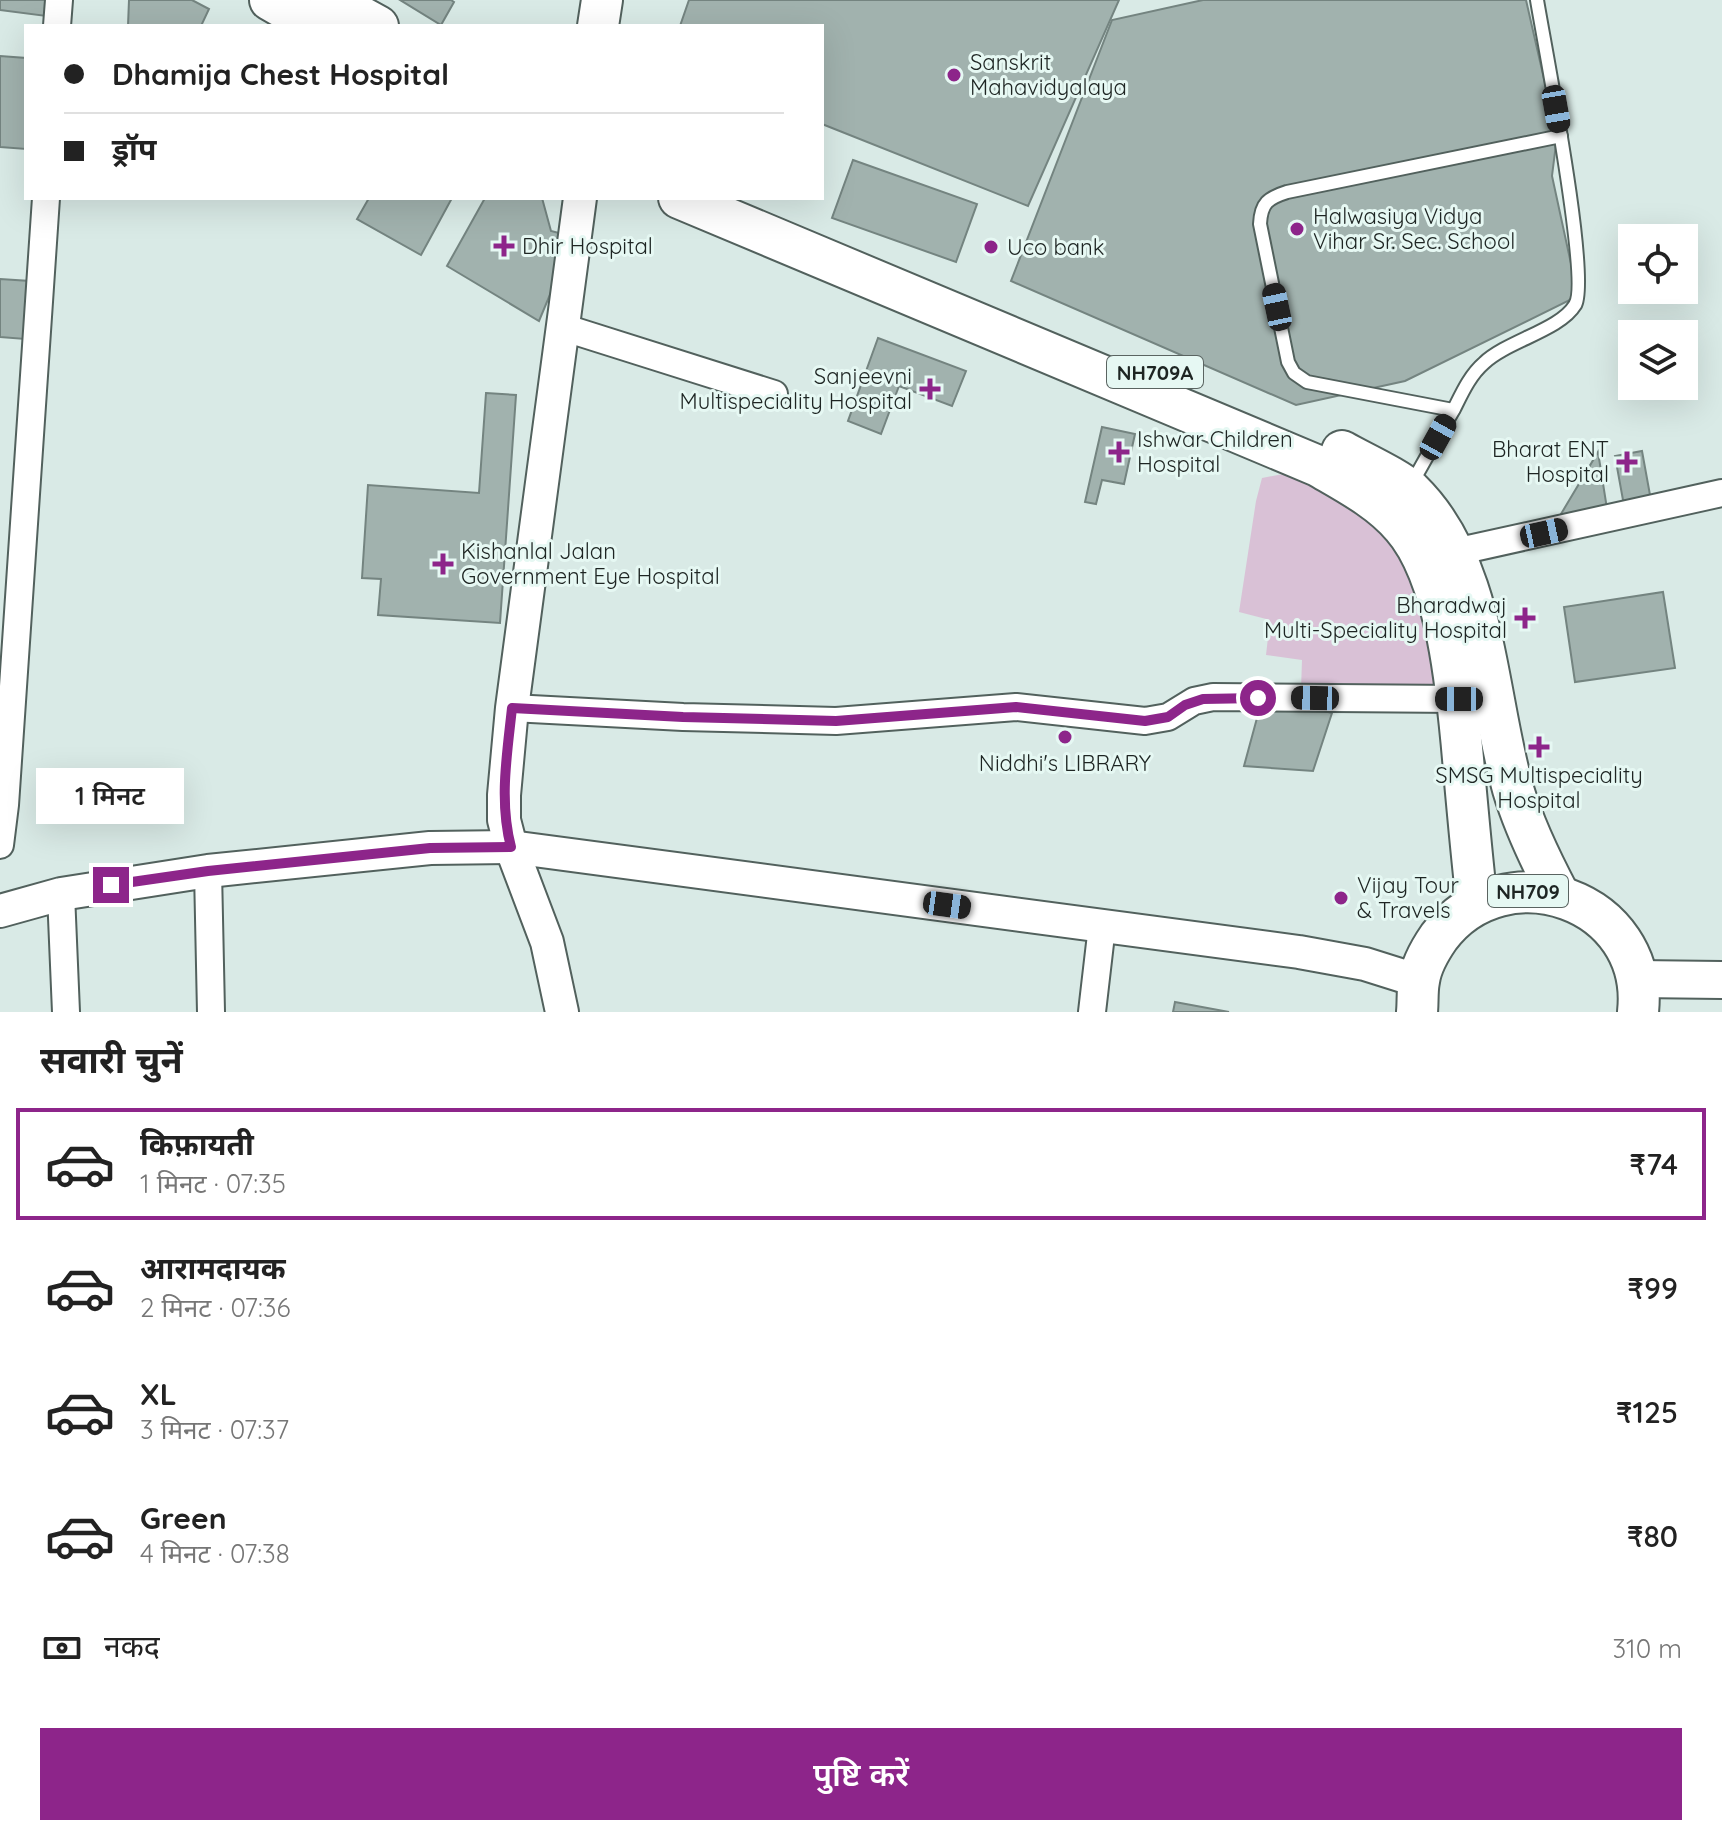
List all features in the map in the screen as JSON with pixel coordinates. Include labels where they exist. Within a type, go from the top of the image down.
[{"type":"main road","points":[[270,0],[312,24]]},
{"type":"main road","points":[[330,0],[374,24]]},
{"type":"main road","points":[[598,24],[602,0]]},
{"type":"main road","name":"NH709A","points":[[684,200],[1318,466],[1357,488],[1403,526],[1429,571],[1446,632],[1459,699],[1477,903]]},
{"type":"main road","name":"NH709A","points":[[747,200],[1339,449],[1409,489],[1437,521],[1455,552],[1481,638],[1512,788],[1529,836],[1559,895]]},
{"type":"main road","name":"NH709","points":[[1418,996],[1430,950],[1450,923],[1477,903],[1503,894],[1531,891],[1559,895],[1586,907],[1609,926],[1627,951],[1637,995]]},
{"type":"main road","points":[[1637,995],[1722,980]]},
{"type":"street","points":[[57,24],[59,0]]},
{"type":"street","points":[[0,845],[46,200]]},
{"type":"street","points":[[562,1012],[547,942],[511,847],[504,820],[504,795],[512,708],[580,200]]},
{"type":"street","points":[[562,327],[774,394]]},
{"type":"street","points":[[1455,552],[1722,493]]},
{"type":"street","points":[[512,708],[836,721],[1016,707],[1145,721],[1168,717],[1185,705],[1213,697],[1459,699]]},
{"type":"street","points":[[0,911],[61,894],[208,871],[430,848],[511,847],[1299,952],[1365,964],[1418,996]]},
{"type":"street","points":[[208,871],[211,1012]]},
{"type":"street","points":[[61,894],[66,1012]]},
{"type":"street","points":[[1092,1012],[1102,926]]},
{"type":"lane","points":[[1409,489],[1467,384],[1484,363],[1500,351],[1565,317],[1579,297],[1578,264],[1561,136],[1537,0]]},
{"type":"lane","points":[[1453,410],[1307,382],[1294,373],[1288,362],[1260,224],[1260,210],[1264,202],[1273,196],[1287,192],[1561,136]]},
{"type":"shaded area","points":[[1299,471],[1380,530],[1412,579],[1436,685],[1301,689],[1302,660],[1266,655],[1270,620],[1239,612],[1256,501],[1262,478]]},
{"type":"building","points":[[0,0],[48,0],[46,16],[0,10]]},
{"type":"building","points":[[129,0],[192,0],[209,9],[202,24],[128,24]]},
{"type":"building","points":[[400,0],[451,0],[454,2],[439,24]]},
{"type":"building","name":"Sanskrit Mahavidyalaya","points":[[689,0],[1119,0],[1028,206],[824,125],[824,24],[681,24]]},
{"type":"building","name":"Halwasiya Vidya Vihar Sr. Sec. School","points":[[1203,0],[1526,0],[1557,136],[1552,176],[1578,296],[1405,381],[1296,405],[1011,281],[1112,20]]},
{"type":"building","points":[[0,56],[24,58],[24,149],[0,147]]},
{"type":"building","points":[[853,160],[977,204],[956,262],[832,218]]},
{"type":"building","points":[[368,200],[451,200],[421,255],[357,219]]},
{"type":"building","points":[[484,200],[543,200],[551,231],[574,237],[539,321],[447,266]]},
{"type":"building","points":[[0,279],[30,281],[25,339],[0,337]]},
{"type":"building","points":[[878,338],[966,371],[952,406],[899,386],[881,434],[848,421]]},
{"type":"building","points":[[486,393],[516,395],[500,623],[378,615],[381,579],[362,578],[368,485],[479,493]]},
{"type":"building","points":[[1102,427],[1135,434],[1124,484],[1102,480],[1096,504],[1085,502]]},
{"type":"building","points":[[1642,451],[1652,506],[1625,511],[1615,456]]},
{"type":"building","points":[[1598,452],[1608,515],[1558,519]]},
{"type":"building","points":[[1663,592],[1675,668],[1575,682],[1564,607]]},
{"type":"building","points":[[1306,706],[1332,713],[1313,771],[1244,766],[1260,707]]},
{"type":"building","points":[[1175,1002],[1229,1012],[1173,1012]]},
{"type":"place","name":"Sanskrit Mahavidyalaya","points":[[954,75]]},
{"type":"place","name":"Halwasiya Vidya Vihar Sr. Sec. School","points":[[1297,229]]},
{"type":"place","name":"Dhir Hospital","points":[[504,246]]},
{"type":"place","name":"Uco bank","points":[[991,247]]},
{"type":"place","name":"Sanjeevni Multispeciality Hospital","points":[[930,389]]},
{"type":"place","name":"Ishwar Children Hospital","points":[[1119,452]]},
{"type":"place","name":"Bharat ENT Hospital","points":[[1627,462]]},
{"type":"place","name":"Kishanlal Jalan Government Eye Hospital","points":[[443,564]]},
{"type":"place","name":"Bharadwaj Multi-Speciality Hospital","points":[[1525,618]]},
{"type":"place","name":"Niddhi's LIBRARY","points":[[1065,737]]},
{"type":"place","name":"SMSG Multispeciality Hospital","points":[[1539,747]]},
{"type":"place","name":"Vijay Tour & Travels","points":[[1341,898]]},
{"type":"route","points":[[111,885],[208,871],[430,848],[511,847],[504,820],[504,795],[512,708],[836,721],[1016,707],[1145,721],[1168,717],[1185,705],[1203,699],[1258,698]]}]
